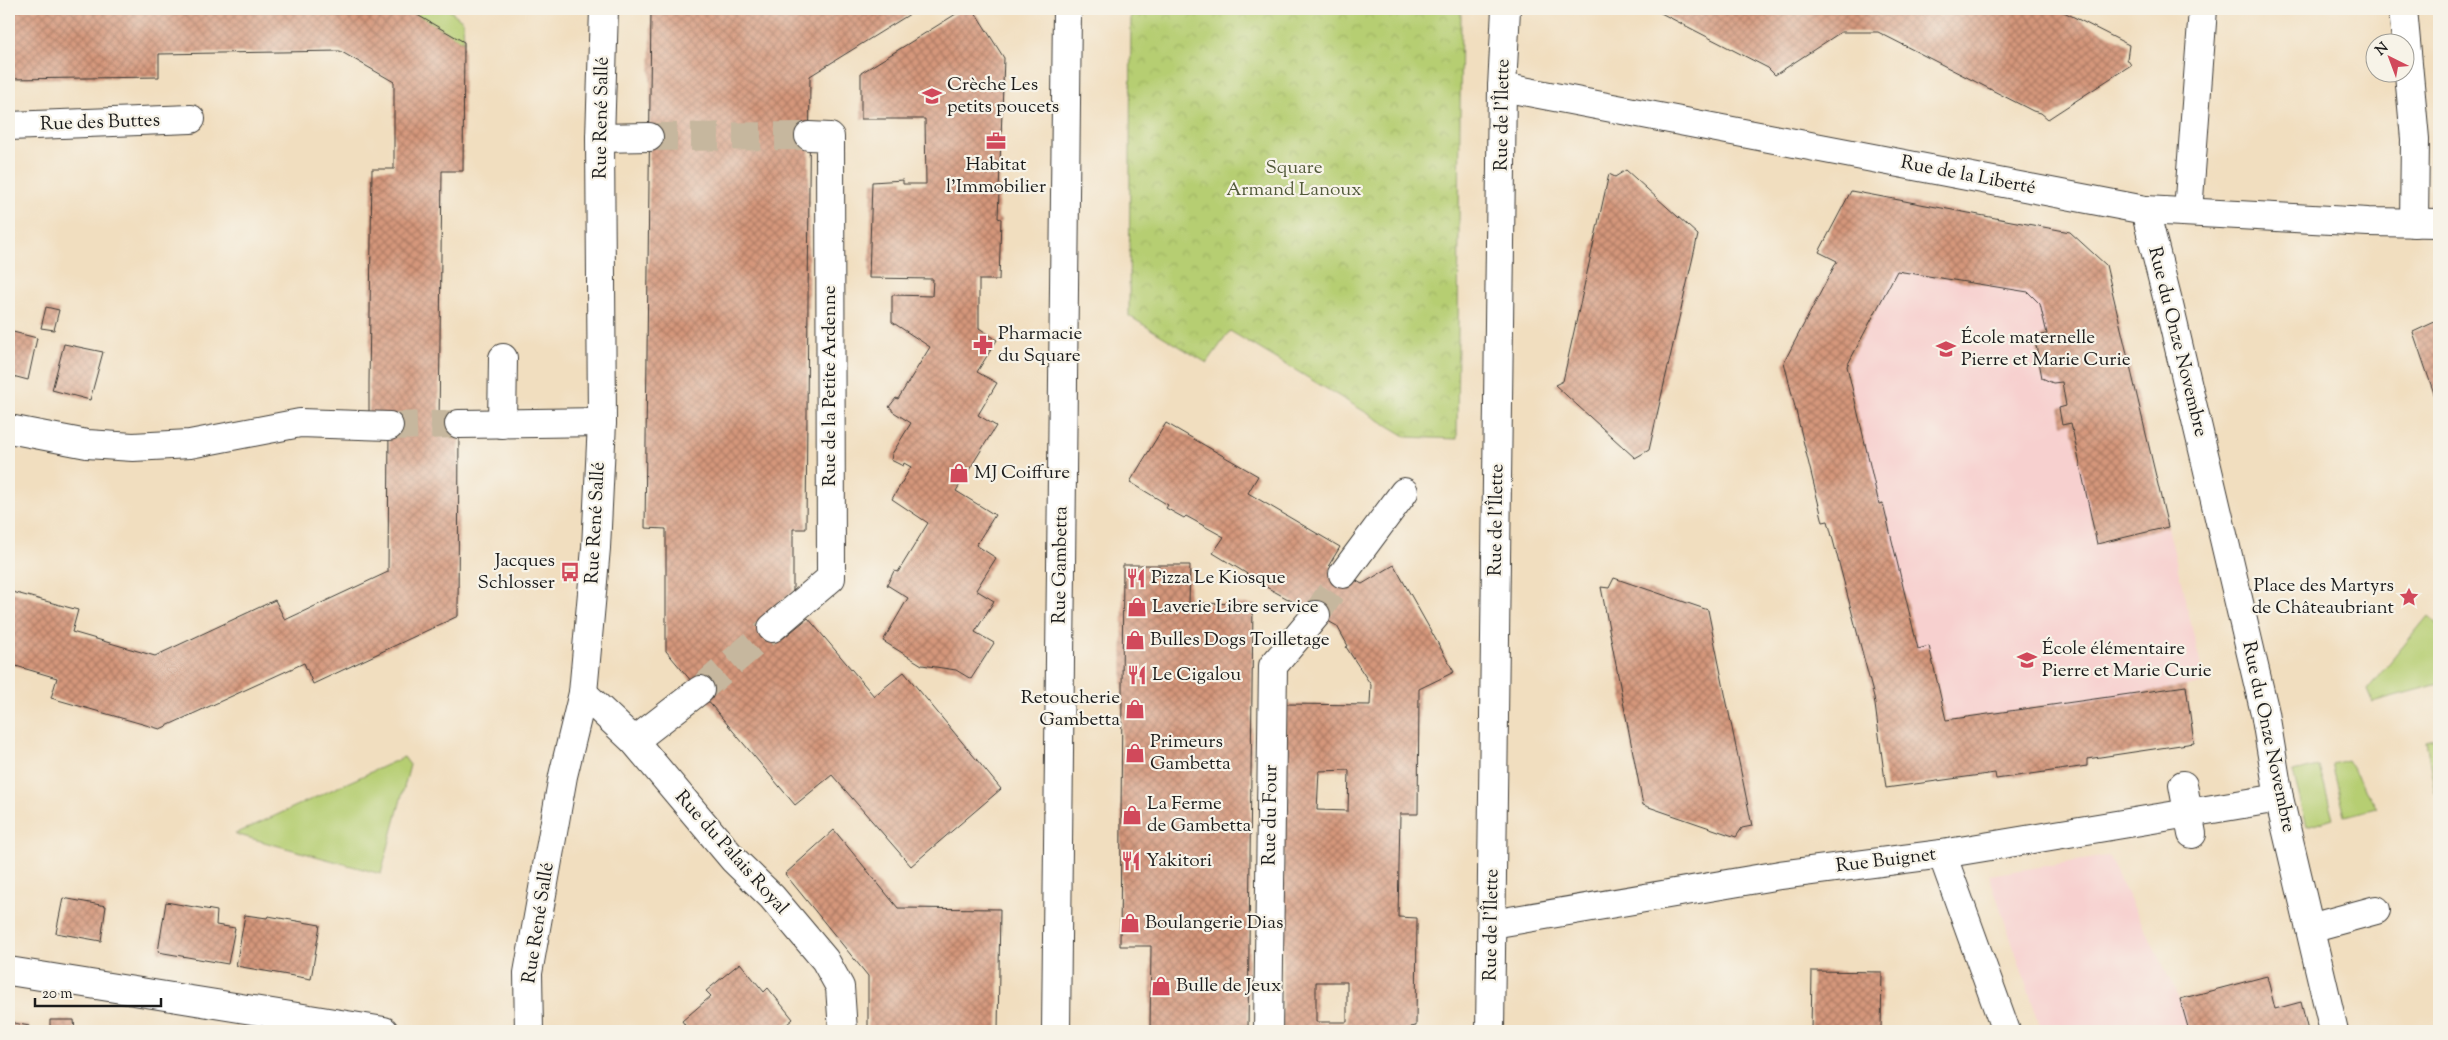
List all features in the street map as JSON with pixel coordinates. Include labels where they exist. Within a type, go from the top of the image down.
[{"type":"street","name":"Rue René Sallé","points":[[529,1031],[528,973],[564,776],[583,693],[596,548],[602,422],[600,138],[604,9]]},
{"type":"street","name":"Rue Gambetta","points":[[1056,1031],[1067,9]]},
{"type":"street","name":"Rue de l'Îlette","points":[[1490,1031],[1502,86],[1506,9]]},
{"type":"street","points":[[2188,212],[2203,9]]},
{"type":"street","points":[[2403,9],[2414,139],[2426,223]]},
{"type":"street","name":"Rue de la Liberté","points":[[1502,86],[2145,210],[2426,223]]},
{"type":"street","name":"Rue des Buttes","points":[[9,126],[191,119]]},
{"type":"street","name":"Rue de la Petite Ardenne","points":[[772,628],[830,578],[830,137],[809,136]]},
{"type":"street","points":[[600,138],[649,137]]},
{"type":"street","name":"Rue du Onze Novembre","points":[[2145,210],[2266,713],[2279,798],[2334,1031]]},
{"type":"street","points":[[502,424],[503,358]]},
{"type":"street","points":[[459,424],[602,422]]},
{"type":"street","points":[[9,429],[87,444],[133,447],[190,444],[300,423],[389,426]]},
{"type":"street","points":[[1343,574],[1404,492]]},
{"type":"street","name":"Rue du Four","points":[[1268,1031],[1273,666],[1316,615]]},
{"type":"street","points":[[634,741],[700,690]]},
{"type":"street","name":"Rue du Palais Royal","points":[[583,693],[634,741],[734,860],[772,897],[825,960],[840,987],[843,1031]]},
{"type":"street","points":[[2183,785],[2190,823]]},
{"type":"street","name":"Rue Buignet","points":[[1492,924],[1780,875],[2190,823],[2279,798]]},
{"type":"street","points":[[1942,854],[2006,1031]]},
{"type":"street","points":[[2310,928],[2376,910]]},
{"type":"street","points":[[9,971],[384,1031]]},
{"type":"shaded area","points":[[1851,191],[2070,232],[2106,265],[2205,683],[2186,686],[2194,743],[2087,759],[2087,766],[1996,779],[1994,773],[1874,697],[1828,522],[1823,522],[1784,362],[1837,261],[1819,252]]},
{"type":"shaded area","points":[[2108,856],[2180,999],[2267,976],[2275,1008],[2301,1002],[2308,1031],[2042,1031],[1989,875]]},
{"type":"green space","points":[[407,9],[448,9],[463,21],[464,42]]},
{"type":"green space","name":"Square Armand Lanoux","points":[[1131,9],[1461,9],[1457,439],[1407,437],[1230,331],[1207,363],[1129,316]]},
{"type":"green space","points":[[2428,616],[2439,626],[2439,684],[2372,702],[2367,690]]},
{"type":"green space","points":[[2439,738],[2439,792],[2435,793],[2426,741]]},
{"type":"green space","points":[[404,757],[410,765],[381,874],[235,834]]},
{"type":"green space","points":[[2347,760],[2377,808],[2345,816],[2332,764]]},
{"type":"green space","points":[[2319,766],[2333,818],[2307,826],[2293,772]]},
{"type":"building","points":[[9,9],[407,9],[464,42],[463,171],[442,171],[439,424],[459,424],[458,616],[313,684],[304,663],[160,729],[51,698],[57,678],[9,664],[9,591],[78,610],[72,632],[155,656],[275,600],[285,620],[388,572],[389,426],[369,426],[369,383],[372,169],[394,169],[394,82],[340,51],[159,54],[159,77],[9,79]]},
{"type":"building","points":[[651,9],[918,9],[810,76],[806,529],[793,529],[793,592],[763,617],[781,640],[808,618],[874,696],[904,672],[1001,789],[911,866],[832,775],[795,805],[666,651],[666,529],[645,528]]},
{"type":"building","points":[[964,9],[973,9],[1004,58],[998,218],[1001,219],[999,280],[979,280],[979,328],[997,340],[977,372],[997,383],[978,415],[996,426],[956,491],[995,515],[976,545],[996,558],[976,590],[994,601],[975,632],[994,643],[971,679],[956,670],[922,665],[883,641],[908,598],[887,585],[894,571],[898,572],[928,523],[892,499],[911,467],[904,463],[903,466],[891,460],[892,454],[911,423],[889,407],[896,398],[898,399],[930,347],[892,322],[892,295],[932,296],[933,279],[869,278],[872,182],[903,180],[903,184],[926,184],[925,119],[861,119],[861,73]]},
{"type":"building","points":[[1653,9],[2058,9],[2129,45],[2127,59],[2131,65],[2048,119],[2041,113],[2033,111],[1878,32],[1841,32],[1775,75],[1768,68]]},
{"type":"building","points":[[1626,170],[1698,235],[1649,450],[1635,458],[1555,385],[1563,381],[1609,174],[1615,177]]},
{"type":"building","points":[[1851,191],[2070,232],[2106,265],[2168,527],[2097,544],[2071,423],[2062,425],[2059,408],[2066,406],[2062,382],[2053,383],[2042,378],[2036,345],[2042,335],[2047,334],[2040,304],[2028,292],[1897,271],[1847,366],[1879,504],[1883,503],[1918,649],[1929,646],[1946,720],[2186,686],[2194,743],[2087,759],[2087,766],[1996,779],[1995,773],[1886,788],[1874,697],[1828,521],[1823,522],[1784,362],[1837,261],[1819,252]]},
{"type":"building","points":[[46,307],[59,310],[54,330],[41,328]]},
{"type":"building","points":[[2439,320],[2439,408],[2413,332]]},
{"type":"building","points":[[9,331],[37,338],[28,380],[9,375]]},
{"type":"building","points":[[64,344],[103,352],[90,400],[52,390]]},
{"type":"building","points":[[1166,423],[1258,476],[1248,493],[1340,547],[1329,565],[1333,568],[1362,584],[1394,565],[1454,672],[1419,689],[1418,814],[1400,814],[1398,917],[1417,918],[1416,1026],[1411,1027],[1411,1031],[1282,1031],[1285,704],[1370,705],[1371,685],[1346,647],[1348,646],[1337,626],[1248,577],[1249,575],[1213,553],[1224,537],[1186,516],[1184,518],[1166,508],[1168,505],[1130,482]],"holes":[[[1349,770],[1348,811],[1317,810],[1319,771]],[[1316,982],[1347,982],[1347,1022],[1316,1022]]]},
{"type":"building","points":[[1123,565],[1190,565],[1189,603],[1253,604],[1248,1031],[1150,1031],[1151,946],[1120,946]]},
{"type":"building","points":[[1614,578],[1708,610],[1752,826],[1742,828],[1736,837],[1643,805],[1601,587],[1609,588]]},
{"type":"building","points":[[834,830],[898,908],[1000,909],[998,1031],[868,1031],[868,976],[785,874]]},
{"type":"building","points":[[63,898],[106,906],[101,941],[56,933]]},
{"type":"building","points":[[166,902],[217,911],[216,925],[235,928],[228,964],[158,952]]},
{"type":"building","points":[[245,915],[267,918],[268,916],[320,925],[311,979],[236,966]]},
{"type":"building","points":[[740,963],[764,992],[768,988],[793,1019],[781,1031],[689,1031],[682,1021],[711,996],[706,991]]},
{"type":"building","points":[[1812,971],[1882,972],[1881,1031],[1811,1031]]},
{"type":"building","points":[[2267,976],[2275,1009],[2301,1002],[2308,1031],[2189,1031],[2180,999]]},
{"type":"building","points":[[50,1020],[74,1020],[75,1031],[50,1031]]},
{"type":"building","points":[[9,1022],[29,1026],[28,1031],[9,1031]]},
{"type":"tunnel","points":[[649,137],[809,136]]},
{"type":"tunnel","points":[[389,426],[459,424]]},
{"type":"tunnel","points":[[1316,615],[1343,574]]},
{"type":"tunnel","points":[[700,690],[772,628]]},
{"type":"place","name":"Crèche Les petits poucets","points":[[932,96]]},
{"type":"place","name":"Habitat l'Immobilier","points":[[996,141]]},
{"type":"place","name":"Pharmacie du Square","points":[[983,345]]},
{"type":"place","name":"École maternelle Pierre et Marie Curie","points":[[1946,349]]},
{"type":"place","name":"MJ Coiffure","points":[[959,473]]},
{"type":"place","name":"Jacques Schlosser","points":[[570,572]]},
{"type":"place","name":"Pizza Le Kiosque","points":[[1136,578]]},
{"type":"place","name":"Place des Martyrs de Châteaubriant","points":[[2409,597]]},
{"type":"place","name":"Laverie Libre service","points":[[1137,607]]},
{"type":"place","name":"Bulles Dogs Toilletage","points":[[1135,640]]},
{"type":"place","name":"École élémentaire Pierre et Marie Curie","points":[[2027,660]]},
{"type":"place","name":"Le Cigalou","points":[[1137,675]]},
{"type":"place","name":"Retoucherie Gambetta","points":[[1135,709]]},
{"type":"place","name":"Primeurs Gambetta","points":[[1135,753]]},
{"type":"place","name":"La Ferme de Gambetta","points":[[1132,815]]},
{"type":"place","name":"Yakitori","points":[[1131,861]]},
{"type":"place","name":"Boulangerie Dias","points":[[1130,923]]},
{"type":"place","name":"Bulle de Jeux","points":[[1161,986]]}]
